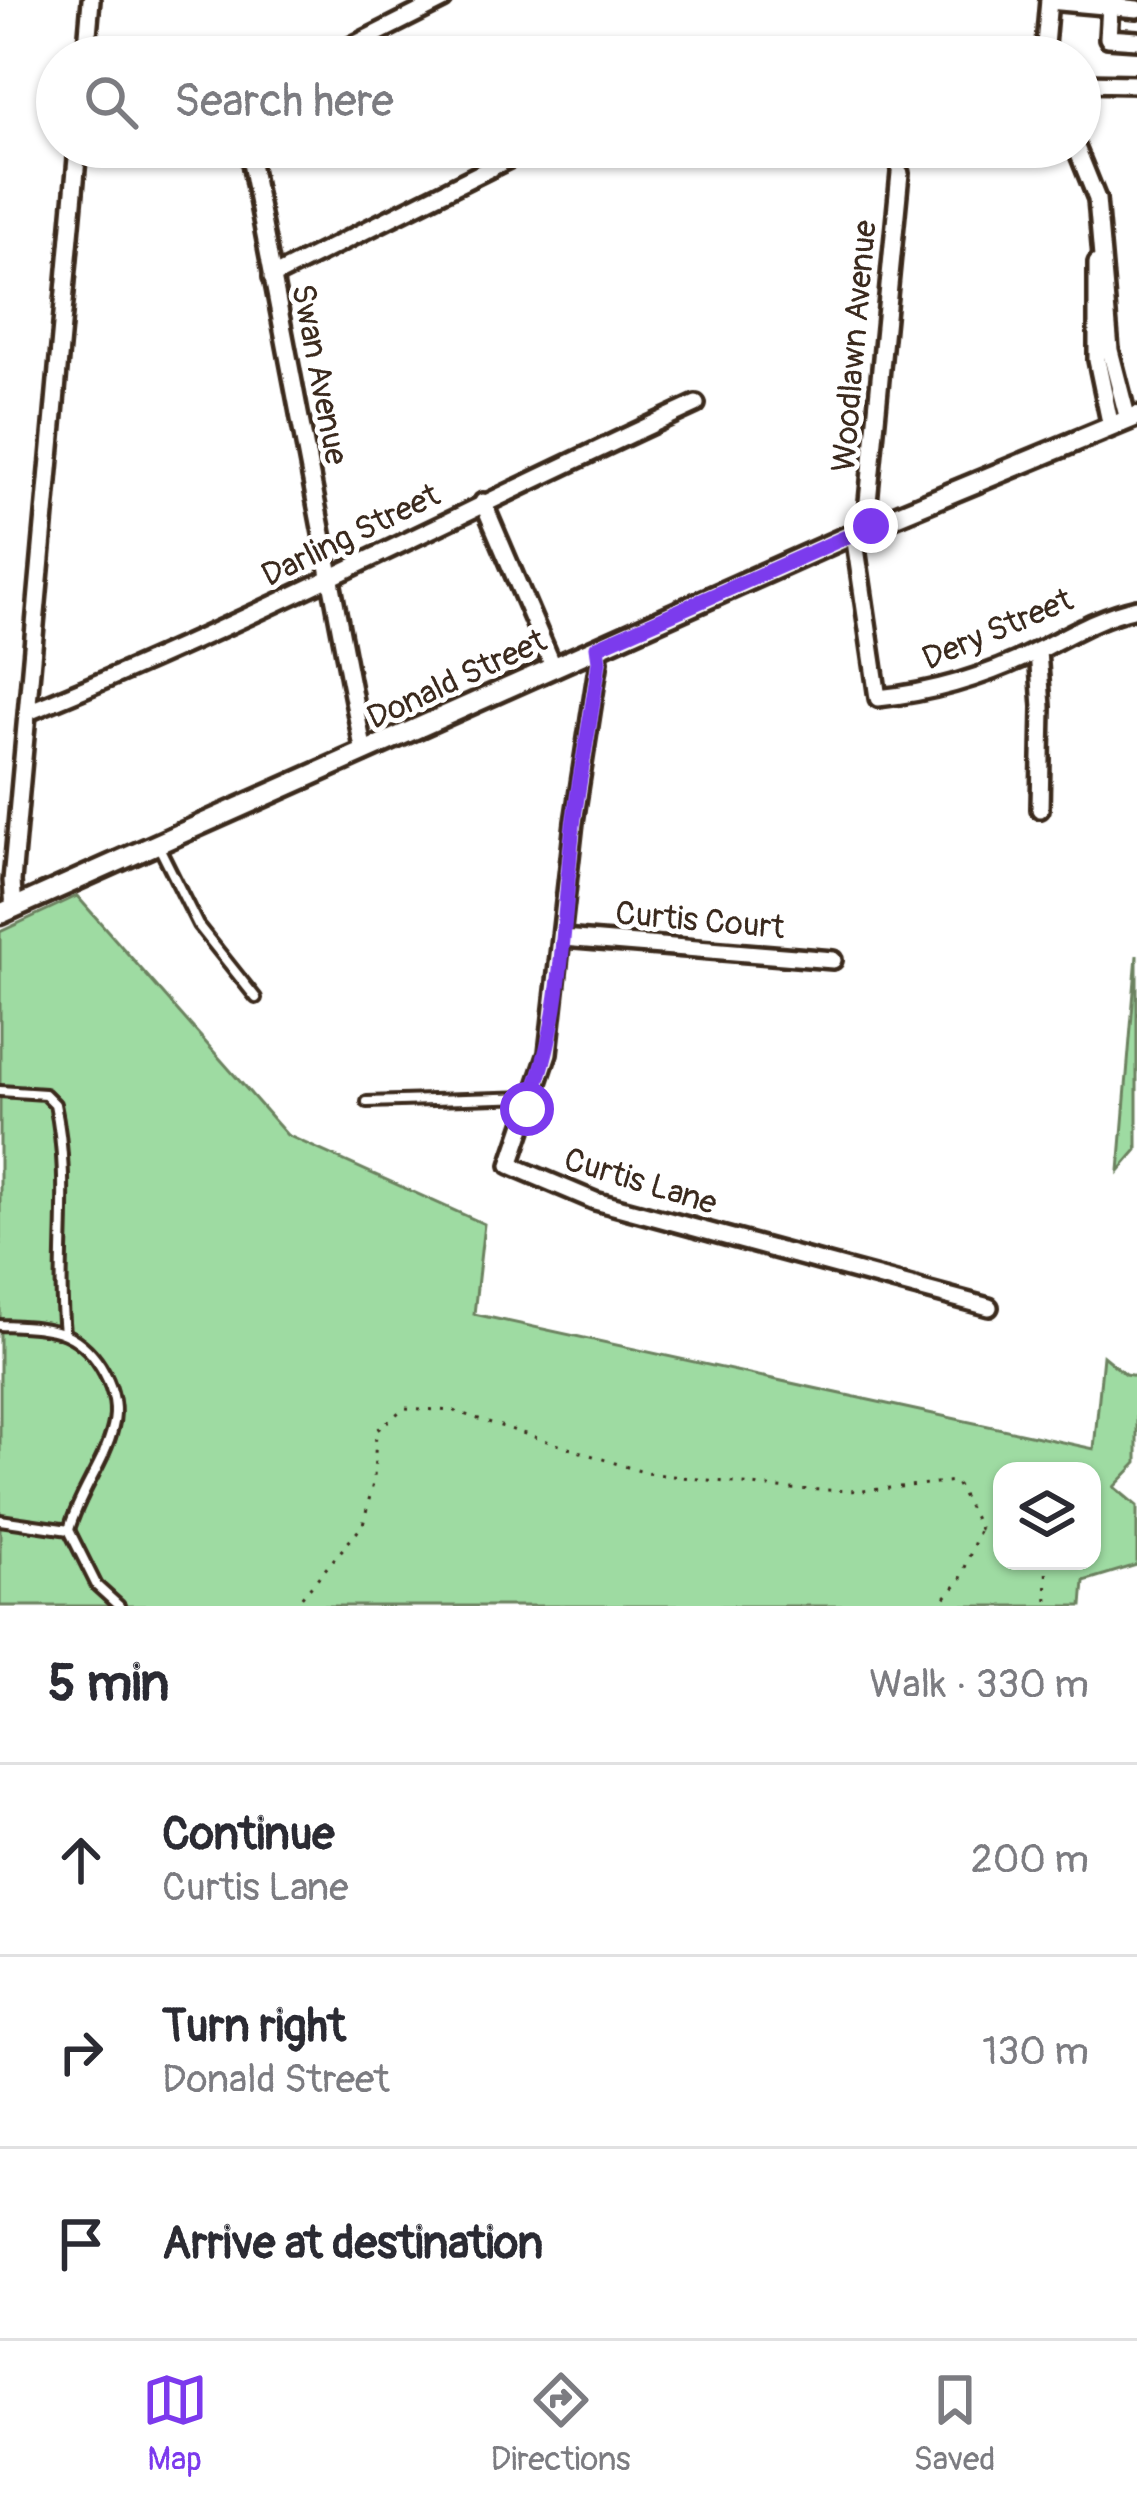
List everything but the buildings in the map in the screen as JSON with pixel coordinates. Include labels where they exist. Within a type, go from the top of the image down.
[{"type":"street","points":[[88,36],[91,0]]},
{"type":"street","points":[[372,36],[443,0]]},
{"type":"street","points":[[1046,36],[1049,0],[1137,9]]},
{"type":"street","points":[[1110,6],[1108,38],[1137,40]]},
{"type":"street","points":[[1101,83],[1137,84]]},
{"type":"street","points":[[7,912],[76,168]]},
{"type":"street","name":"Swan Avenue","points":[[252,168],[364,753]]},
{"type":"street","points":[[272,277],[491,168]]},
{"type":"street","points":[[1085,168],[1095,190],[1113,367],[1125,421]]},
{"type":"street","name":"Woodlawn Avenue","points":[[878,698],[863,530],[900,172]]},
{"type":"street","name":"Darling Street","points":[[28,712],[229,627],[696,404]]},
{"type":"street","name":"Donald Street","points":[[7,912],[863,530],[1125,421]]},
{"type":"street","points":[[483,502],[554,666]]},
{"type":"street","name":"Dery Street","points":[[878,698],[932,690],[1038,651],[1086,623],[1137,608]]},
{"type":"street","name":"Curtis Lane","points":[[597,647],[599,661],[574,821],[548,1053],[509,1165],[543,1182],[671,1223],[989,1307]]},
{"type":"street","points":[[1038,651],[1040,809]]},
{"type":"street","name":"Curtis Court","points":[[563,938],[832,960]]},
{"type":"lane","points":[[158,846],[198,925],[256,998]]},
{"type":"lane","points":[[0,1091],[45,1094],[55,1104],[66,1202],[60,1295],[64,1334]]},
{"type":"lane","points":[[368,1102],[532,1097]]},
{"type":"lane","points":[[0,1325],[64,1334],[84,1347],[104,1373],[115,1399],[115,1423],[76,1503],[69,1530],[97,1586],[119,1606]]},
{"type":"lane","points":[[0,1520],[69,1530]]},
{"type":"path","points":[[294,1606],[363,1525],[374,1479],[376,1431],[404,1408],[454,1411],[646,1473],[862,1492],[955,1481],[980,1529],[993,1533]]},
{"type":"path","points":[[937,1606],[959,1581],[980,1529]]},
{"type":"path","points":[[1046,1570],[1047,1606]]},
{"type":"green space","points":[[77,896],[287,1135],[484,1224],[474,1314],[1094,1449],[1103,1356],[1125,1374],[1137,1376],[1137,1463],[1114,1487],[1137,1506],[1137,1565],[1084,1581],[1082,1606],[0,1606],[0,932]]},
{"type":"green space","points":[[1137,955],[1137,1150],[1119,1171]]},
{"type":"route","points":[[527,1109],[543,1072],[554,1017],[574,821],[599,661],[597,647],[871,526]]}]
